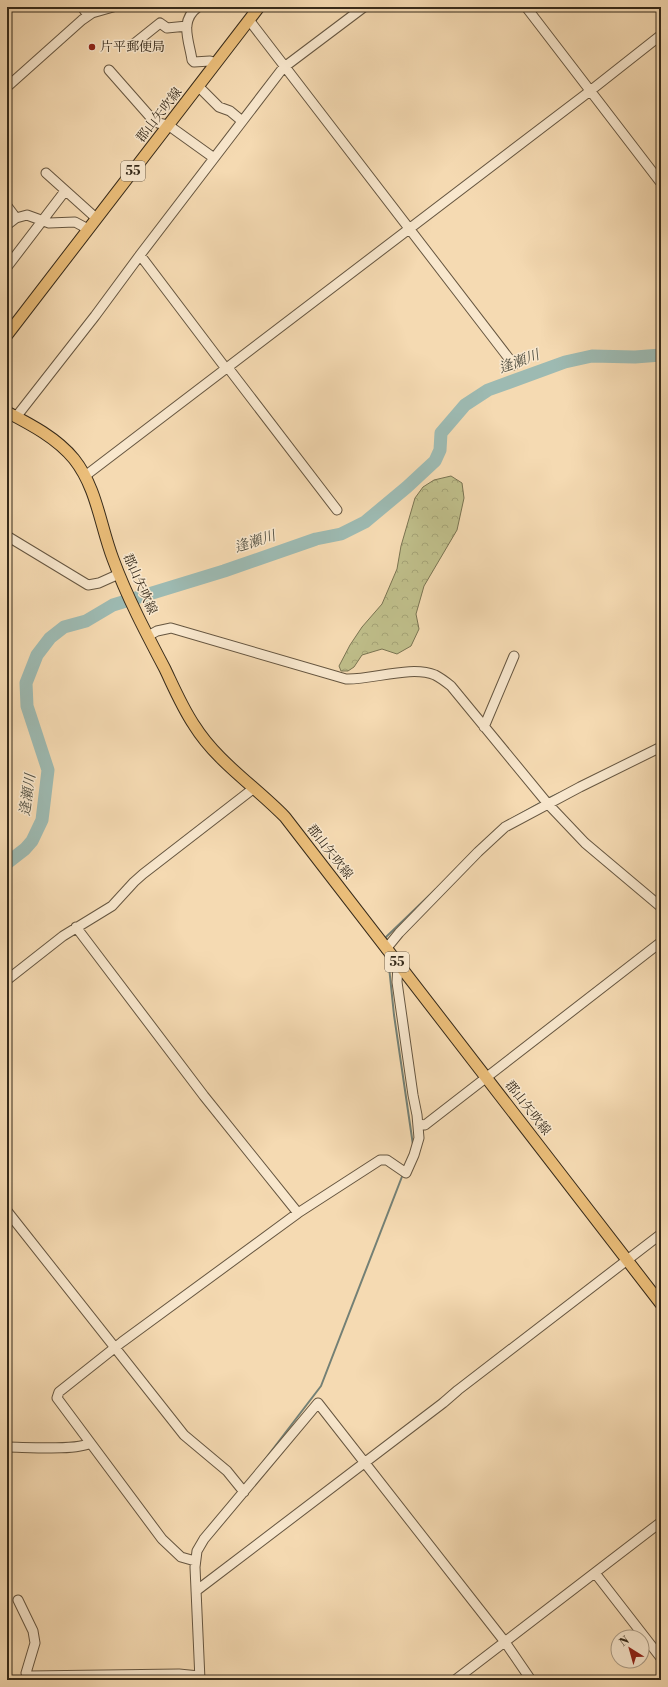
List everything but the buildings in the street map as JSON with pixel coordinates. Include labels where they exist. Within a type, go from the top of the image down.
[{"type":"main road","name":"郡山矢吹線","points":[[7,335],[259,7]]},
{"type":"main road","name":"郡山矢吹線","points":[[11,414],[61,446],[75,460],[85,476],[95,500],[119,575],[180,702],[200,736],[218,756],[285,817],[661,1304]]},
{"type":"street","points":[[82,7],[88,15]]},
{"type":"street","points":[[7,88],[72,27],[88,15],[113,7]]},
{"type":"street","points":[[198,7],[187,19],[192,60],[194,62],[210,61],[216,63]]},
{"type":"street","points":[[11,414],[95,316],[140,254],[285,66],[364,7]]},
{"type":"street","points":[[526,7],[661,183]]},
{"type":"street","points":[[249,20],[514,365]]},
{"type":"street","points":[[135,43],[160,24],[169,28],[187,26]]},
{"type":"street","points":[[85,476],[408,228],[590,91],[661,35]]},
{"type":"street","points":[[109,70],[153,120],[158,123],[168,125],[214,158]]},
{"type":"street","points":[[198,86],[220,107],[229,111],[242,121]]},
{"type":"street","points":[[46,173],[96,218]]},
{"type":"street","points":[[7,266],[65,191]]},
{"type":"street","points":[[7,206],[16,218]]},
{"type":"street","points":[[7,225],[16,218],[27,215],[49,223],[75,222],[88,228]]},
{"type":"street","points":[[140,254],[224,366],[337,510]]},
{"type":"street","points":[[7,536],[88,585],[119,575]]},
{"type":"street","points":[[148,636],[157,631],[171,628],[346,679],[356,680],[407,672],[435,675],[451,686],[548,804],[585,842],[661,907]]},
{"type":"street","points":[[484,727],[514,656]]},
{"type":"street","points":[[386,949],[399,933],[478,852],[505,827],[661,747]]},
{"type":"street","points":[[7,980],[76,928],[100,915],[112,906],[143,874],[254,788]]},
{"type":"street","points":[[76,928],[204,1096],[298,1213]]},
{"type":"street","points":[[418,1124],[425,1125],[661,942]]},
{"type":"street","points":[[195,1561],[181,1556],[170,1547],[90,1443],[57,1396],[59,1392],[115,1349],[298,1213],[380,1160],[387,1160],[406,1173],[419,1138],[397,982],[398,965]]},
{"type":"street","points":[[7,1211],[184,1435],[226,1471],[244,1492]]},
{"type":"street","points":[[196,1591],[364,1462],[444,1403],[458,1390],[628,1261],[661,1234]]},
{"type":"street","points":[[18,1600],[33,1631],[35,1643],[26,1672],[28,1676],[179,1674],[200,1678],[195,1561],[197,1550],[204,1539],[318,1403],[505,1642],[531,1680]]},
{"type":"street","points":[[7,1447],[73,1447],[90,1443]]},
{"type":"street","points":[[455,1680],[661,1522]]},
{"type":"street","points":[[595,1573],[661,1658]]},
{"type":"green space","points":[[451,476],[462,483],[464,498],[457,530],[424,586],[416,614],[419,629],[411,646],[397,654],[382,649],[362,655],[354,667],[348,671],[341,671],[339,666],[350,645],[362,627],[382,604],[397,569],[401,546],[415,498],[423,487],[434,480]]},
{"type":"waterway","name":"逢瀬川","points":[[7,863],[25,849],[32,841],[42,820],[48,770],[27,706],[26,683],[37,655],[50,638],[64,627],[86,621],[113,605],[224,571],[316,539],[341,534],[365,522],[407,487],[435,461],[440,450],[441,433],[465,405],[488,390],[565,362],[592,356],[635,357],[661,355]]},
{"type":"waterway","points":[[547,799],[560,793]]},
{"type":"waterway","points":[[504,823],[542,802]]},
{"type":"waterway","points":[[486,839],[496,830]]},
{"type":"waterway","points":[[387,941],[386,937],[436,889]]},
{"type":"waterway","points":[[388,957],[394,1015],[413,1145]]},
{"type":"waterway","points":[[263,1462],[321,1386],[403,1174]]},
{"type":"place","name":"片平郵便局","points":[[92,47]]}]
